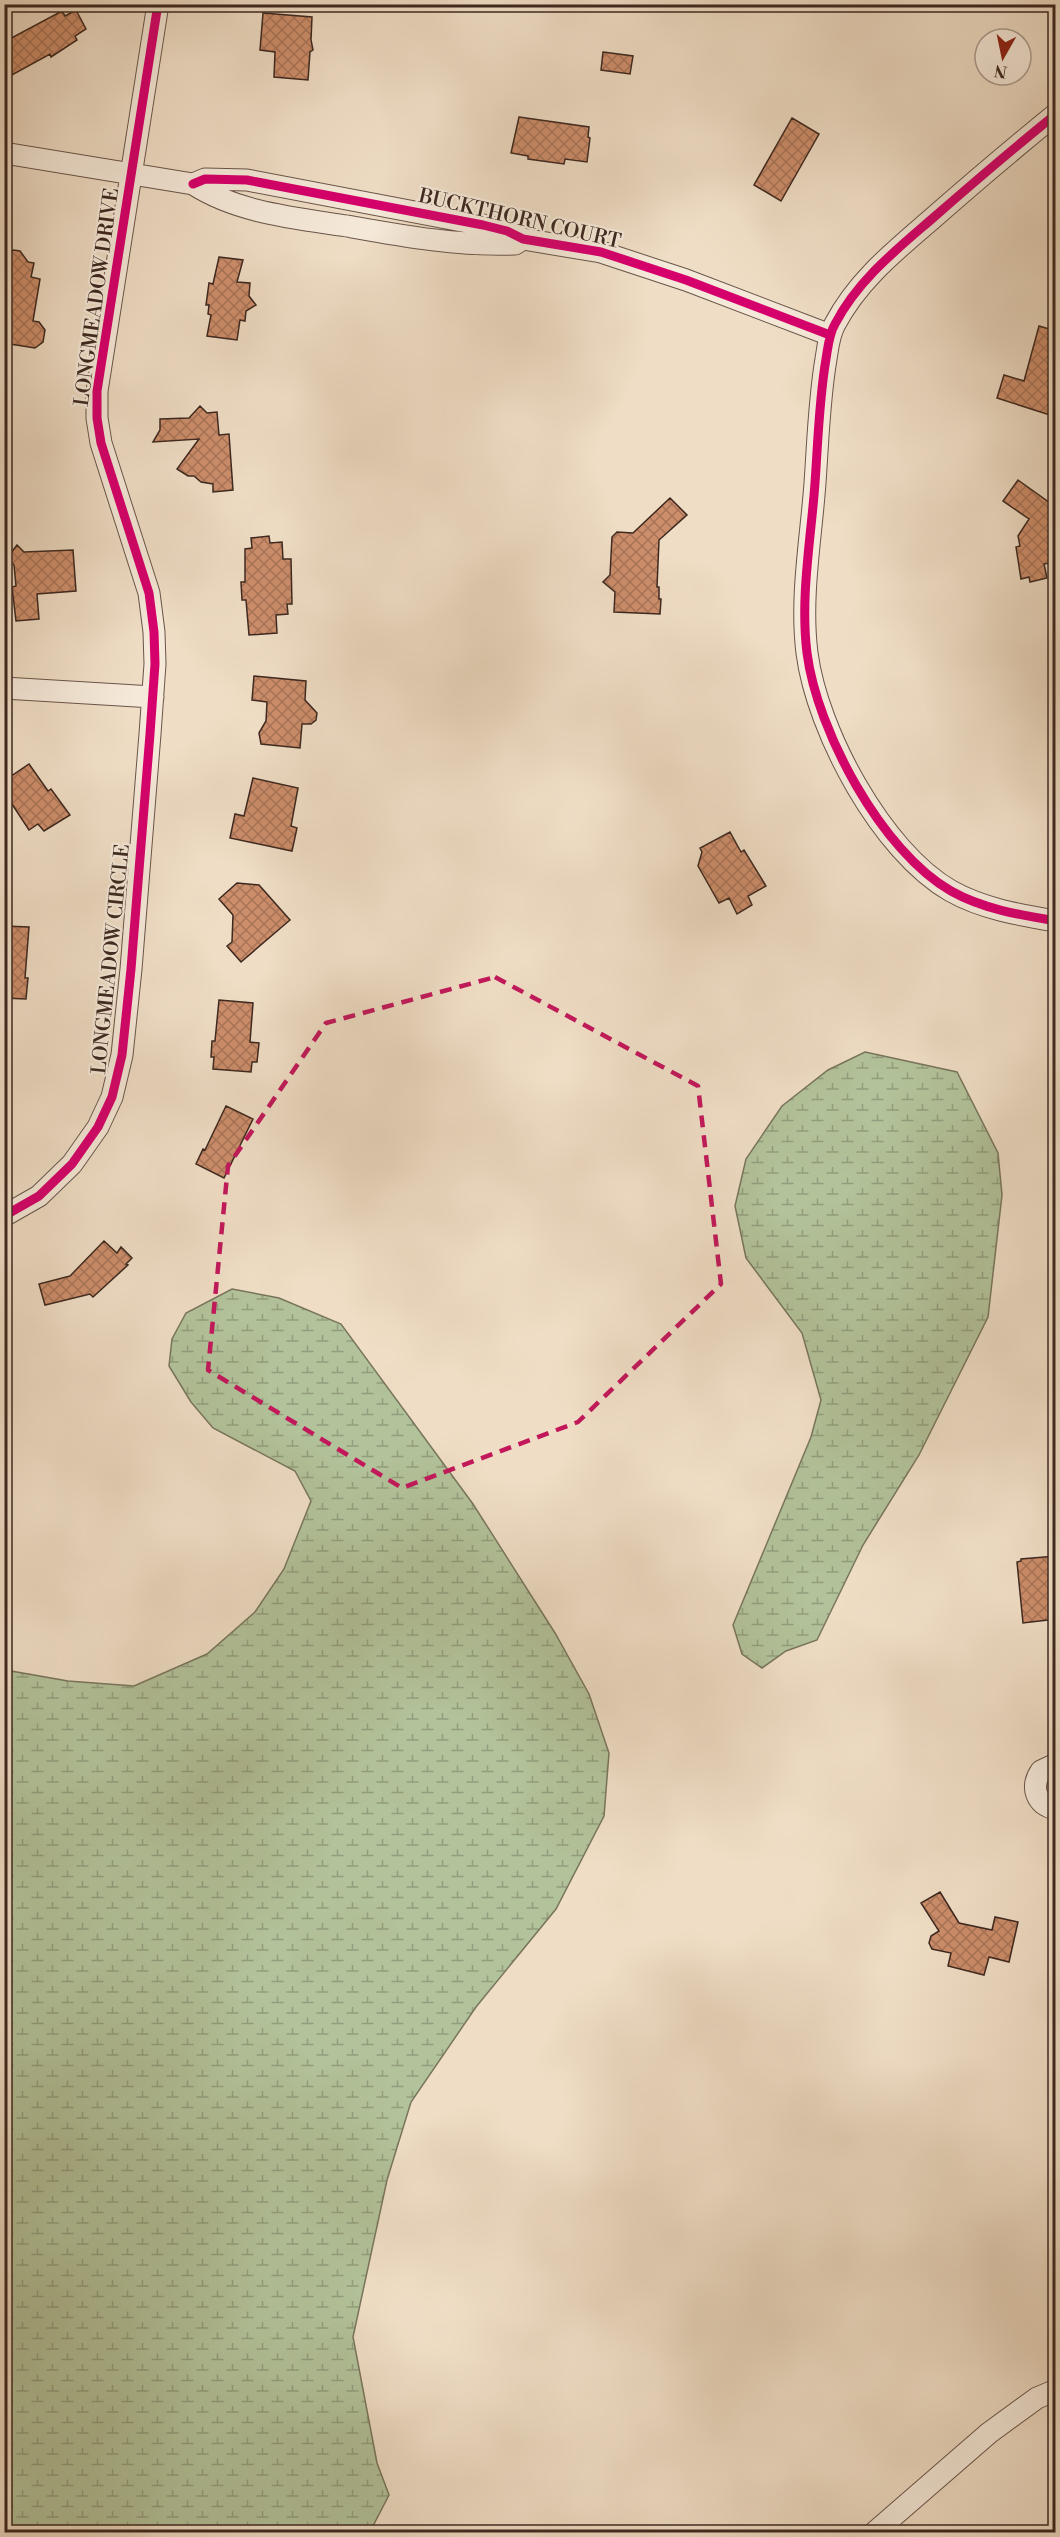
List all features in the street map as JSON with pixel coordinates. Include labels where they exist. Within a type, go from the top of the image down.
[{"type":"street","name":"LONGMEADOW DRIVE","points":[[153,697],[155,654],[149,593],[110,474],[97,418],[97,392],[158,4]]},
{"type":"street","points":[[1056,114],[876,268],[848,301],[830,335],[821,389],[806,581],[807,653],[812,681],[824,718],[857,788],[891,837],[913,861],[949,890],[976,903],[1014,914],[1056,921]]},
{"type":"street","name":"BUCKTHORN COURT","points":[[4,153],[193,184],[208,194],[270,214],[450,243],[515,244],[523,239]]},
{"type":"street","name":"BUCKTHORN COURT","points":[[193,184],[205,179],[247,180],[483,225],[507,231],[523,239],[602,252],[686,280],[830,335]]},
{"type":"street","points":[[4,688],[153,697]]},
{"type":"street","name":"LONGMEADOW CIRCLE","points":[[4,1216],[39,1196],[53,1185],[72,1164],[98,1127],[112,1097],[122,1055],[131,976],[153,697]]},
{"type":"street","points":[[1056,1764],[1041,1771],[1035,1784],[1038,1798],[1056,1809]]},
{"type":"street","points":[[875,2532],[920,2496],[989,2433],[1037,2398],[1056,2390]]},
{"type":"highlighted area","points":[[495,977],[698,1086],[721,1284],[578,1422],[402,1488],[208,1370],[228,1166],[326,1023]]},
{"type":"green space","points":[[865,1052],[957,1072],[998,1153],[1002,1195],[988,1317],[919,1455],[863,1545],[817,1640],[786,1651],[762,1668],[742,1654],[733,1625],[811,1437],[821,1400],[802,1333],[746,1258],[735,1206],[746,1159],[782,1106],[828,1070]]},
{"type":"green space","points":[[232,1289],[279,1298],[341,1324],[473,1504],[555,1633],[589,1694],[609,1753],[604,1816],[556,1909],[476,2007],[411,2102],[387,2180],[353,2337],[377,2463],[389,2495],[374,2524],[364,2532],[5,2532],[5,1670],[68,1681],[134,1686],[207,1654],[255,1612],[284,1569],[311,1501],[295,1471],[213,1428],[191,1402],[169,1366],[172,1339],[186,1313]]},
{"type":"building","points":[[76,10],[86,29],[75,36],[77,40],[51,57],[50,54],[10,76],[4,66],[4,42],[62,11],[65,16]]},
{"type":"building","points":[[263,13],[312,17],[313,50],[310,52],[308,80],[274,77],[275,52],[260,50]]},
{"type":"building","points":[[603,52],[633,56],[630,74],[601,70]]},
{"type":"building","points":[[519,117],[589,127],[587,162],[565,159],[564,164],[528,159],[528,156],[511,153]]},
{"type":"building","points":[[792,118],[819,134],[781,201],[754,185]]},
{"type":"building","points":[[13,250],[20,251],[28,262],[34,263],[31,277],[40,279],[33,321],[39,322],[45,330],[43,342],[35,348],[4,343],[4,255]]},
{"type":"building","points":[[219,257],[243,260],[237,282],[250,283],[249,296],[256,305],[246,311],[245,321],[240,320],[237,340],[207,336],[211,315],[208,314],[209,305],[206,305],[209,283],[213,284]]},
{"type":"building","points":[[1039,326],[1056,331],[1056,417],[997,398],[1004,375],[1024,381]]},
{"type":"building","points":[[200,406],[207,413],[217,412],[219,435],[229,434],[233,490],[213,492],[213,484],[201,482],[194,476],[188,476],[177,469],[199,439],[153,442],[160,430],[160,419],[189,418]]},
{"type":"building","points":[[1018,480],[1050,503],[1053,517],[1056,517],[1056,562],[1044,564],[1047,578],[1030,582],[1029,577],[1021,579],[1016,547],[1020,546],[1018,536],[1029,519],[1003,501]]},
{"type":"building","points":[[670,498],[687,515],[659,540],[657,587],[659,587],[659,599],[661,599],[660,614],[614,612],[615,592],[603,582],[610,575],[612,537],[617,532],[633,533]]},
{"type":"building","points":[[269,536],[270,543],[282,542],[283,559],[291,559],[292,604],[287,604],[288,614],[276,615],[277,633],[249,635],[246,600],[242,600],[241,582],[245,582],[245,549],[252,548],[251,538]]},
{"type":"building","points":[[17,545],[24,552],[73,550],[76,591],[37,594],[39,619],[16,621],[12,587],[16,586],[14,565],[7,558]]},
{"type":"building","points":[[254,676],[306,681],[305,700],[317,713],[316,720],[311,724],[302,724],[300,748],[261,744],[259,733],[266,721],[267,702],[252,700]]},
{"type":"building","points":[[29,764],[48,791],[51,789],[70,815],[44,831],[38,824],[29,830],[4,792],[4,781]]},
{"type":"building","points":[[253,778],[298,788],[291,826],[297,828],[292,851],[230,838],[235,814],[244,816]]},
{"type":"building","points":[[730,832],[741,852],[744,850],[766,886],[748,896],[752,905],[737,914],[729,898],[719,903],[698,866],[702,852],[700,848]]},
{"type":"building","points":[[237,883],[259,885],[290,920],[241,962],[227,946],[232,942],[233,915],[219,899]]},
{"type":"building","points":[[4,926],[29,927],[25,978],[28,978],[26,999],[4,998]]},
{"type":"building","points":[[219,1000],[253,1003],[250,1042],[259,1043],[257,1062],[252,1062],[251,1072],[213,1069],[212,1041],[215,1041]]},
{"type":"building","points":[[226,1106],[253,1119],[224,1178],[196,1164]]},
{"type":"building","points":[[104,1241],[117,1253],[121,1247],[132,1258],[126,1264],[128,1265],[93,1297],[90,1294],[45,1305],[39,1284],[70,1276]]},
{"type":"building","points":[[1056,1556],[1056,1591],[1053,1591],[1056,1619],[1023,1623],[1017,1562],[1021,1559]]},
{"type":"building","points":[[940,1892],[959,1923],[992,1930],[995,1917],[1018,1922],[1009,1962],[989,1957],[984,1975],[948,1966],[951,1953],[932,1949],[929,1943],[931,1936],[939,1931],[921,1903]]},
{"type":"cycle path","points":[[4,1216],[39,1196],[72,1164],[98,1127],[112,1097],[122,1055],[150,734],[155,664],[154,632],[149,593],[101,443],[97,418],[97,391],[158,4]]},
{"type":"cycle path","points":[[1056,114],[879,266],[855,293],[833,328],[828,345],[822,390],[805,611],[807,653],[813,684],[824,718],[857,787],[901,848],[925,873],[963,897],[1002,910],[1056,921]]},
{"type":"cycle path","points":[[193,184],[205,179],[247,180],[483,225],[507,231],[523,239],[601,252],[686,280],[830,335]]}]
